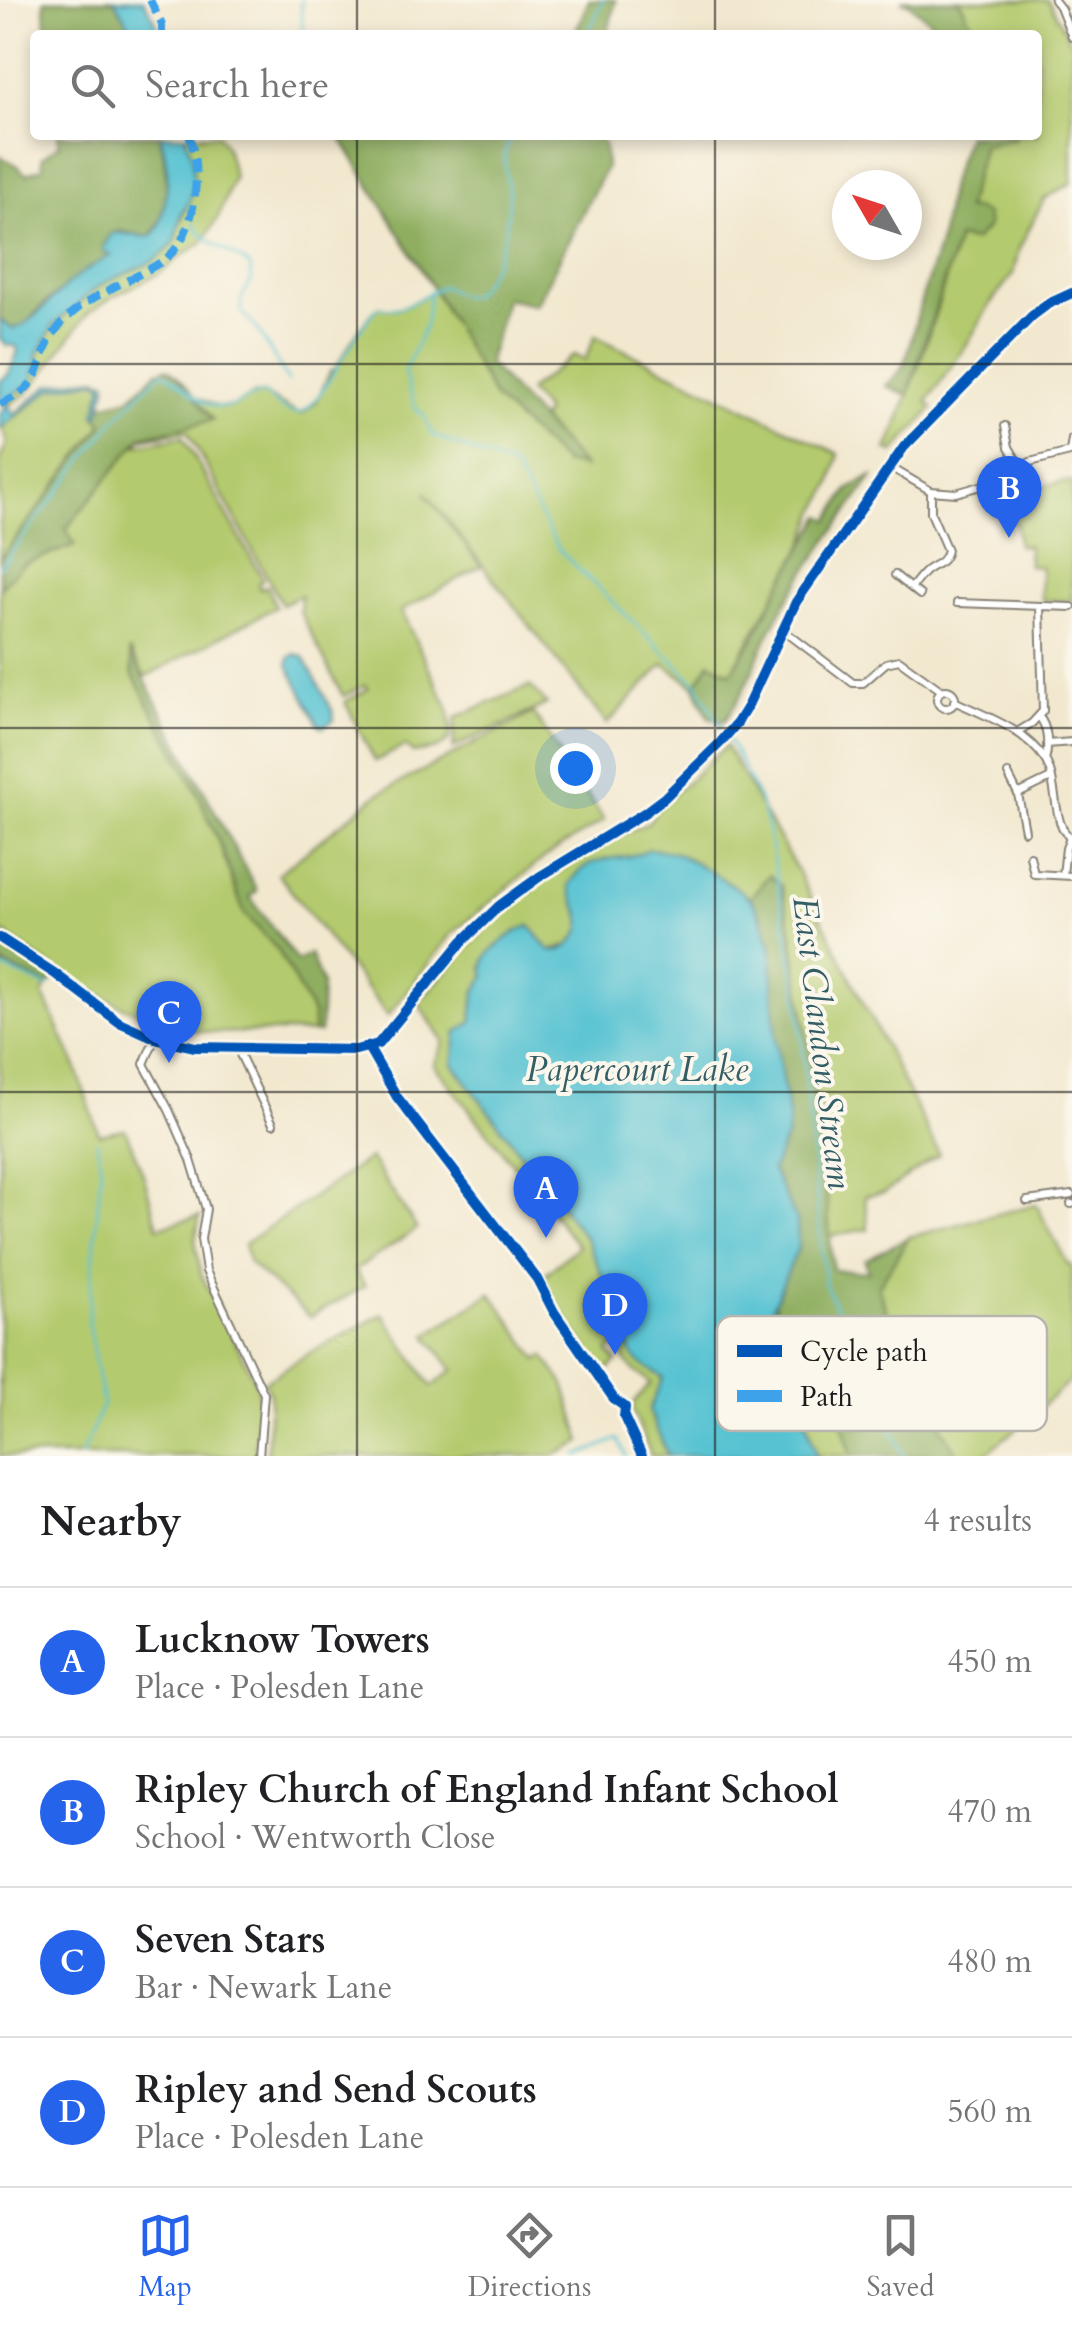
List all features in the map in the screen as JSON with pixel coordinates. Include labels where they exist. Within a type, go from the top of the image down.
[{"type":"main road","points":[[0,938],[119,1022],[155,1038],[196,1047],[356,1050],[378,1044],[463,941],[500,906],[644,813],[720,743],[748,705],[780,632],[805,588],[904,447],[1032,316],[1072,293]]},
{"type":"street","points":[[1054,0],[1072,37]]},
{"type":"street","points":[[1005,426],[1020,466]]},
{"type":"street","points":[[890,467],[931,492],[956,492],[996,482],[1020,466],[1070,452],[1072,439]]},
{"type":"street","points":[[912,587],[931,574],[946,556],[947,550],[930,513],[931,492]]},
{"type":"street","points":[[895,574],[920,595]]},
{"type":"street","points":[[957,603],[1072,607]]},
{"type":"street","points":[[1017,732],[1039,717],[1044,703],[1040,606]]},
{"type":"street","points":[[780,632],[853,684],[864,683],[890,661],[899,660],[942,691],[950,691],[954,700],[1017,732],[1045,760],[1052,778],[1062,830],[1071,838],[1066,848],[1068,876],[1034,874],[1030,856]]},
{"type":"street","points":[[942,691],[937,697],[940,706],[949,707],[954,700]]},
{"type":"street","points":[[1039,717],[1045,724],[1045,760]]},
{"type":"street","points":[[1046,744],[1072,742]]},
{"type":"street","points":[[1008,774],[1018,794],[1025,831]]},
{"type":"street","points":[[1018,794],[1052,778]]},
{"type":"street","points":[[155,1038],[144,1064],[184,1143],[206,1209],[201,1239],[206,1271],[264,1394],[259,1456]]},
{"type":"street","points":[[236,1046],[274,1124]]},
{"type":"street","points":[[368,1047],[396,1097],[537,1280],[554,1312],[614,1399],[625,1407],[624,1417],[642,1456]]},
{"type":"street","points":[[1027,1200],[1072,1195]]},
{"type":"green space","points":[[44,0],[114,0],[129,30],[47,30]]},
{"type":"green space","points":[[589,0],[616,0],[608,30],[576,30]]},
{"type":"green space","points":[[901,0],[958,0],[978,30],[941,30]]},
{"type":"green space","points":[[926,0],[1048,0],[1072,44],[1072,183],[1044,199],[1019,249],[1013,274],[927,402],[933,408],[894,452],[887,450],[928,337],[983,144],[1042,140],[1042,30],[962,30]]},
{"type":"green space","points":[[58,140],[161,140],[166,175],[162,215],[149,237],[119,231],[118,250],[127,240],[148,242],[87,269],[25,325],[13,329],[0,320],[0,156],[25,174],[43,168],[42,157],[59,145]]},
{"type":"green space","points":[[186,140],[221,140],[234,177],[218,218],[201,244],[162,272],[88,313],[28,393],[9,405],[7,400],[32,381],[37,357],[54,324],[100,285],[176,239],[192,184]]},
{"type":"green space","points":[[342,140],[600,140],[606,167],[536,305],[506,298],[488,363],[584,467],[564,463],[495,399]]},
{"type":"green space","points":[[965,140],[1009,140],[983,145],[966,209],[986,214],[988,227],[974,241],[958,238],[908,395],[886,386],[899,373],[907,356],[940,241],[950,183]]},
{"type":"green space","points":[[434,290],[495,399],[583,466],[541,419],[546,412],[528,391],[574,355],[585,360],[595,336],[839,454],[831,484],[804,544],[731,673],[710,663],[695,686],[664,664],[607,724],[425,492],[481,566],[401,611],[448,707],[449,740],[437,749],[413,753],[405,746],[375,761],[345,702],[368,689],[365,685],[343,696],[300,612],[301,595],[282,604],[187,431],[140,439],[138,445],[183,437],[263,579],[258,584],[260,589],[267,586],[276,607],[145,677],[130,652],[133,675],[195,788],[244,913],[278,950],[313,1015],[313,1033],[197,1031],[149,1018],[68,976],[0,930],[0,588],[23,564],[74,545],[66,529],[141,436],[212,420],[192,396],[219,407],[264,394],[303,413],[316,402],[331,370],[379,307],[401,307]]},
{"type":"green space","points":[[166,368],[185,384],[213,420],[141,437],[66,529],[75,545],[23,564],[0,588],[0,559],[103,425],[98,417],[102,405],[130,398]]},
{"type":"green space","points":[[95,380],[104,384],[95,415],[103,424],[0,559],[0,459],[7,443],[2,426],[51,389]]},
{"type":"green space","points":[[874,475],[793,591],[724,722],[708,717],[695,686],[710,662],[731,673],[822,516],[830,520],[848,490]]},
{"type":"green space","points":[[1072,482],[1072,601],[1041,600],[1041,567],[1029,566],[1028,546],[1018,545],[1016,523],[1008,521],[1007,507],[1020,505],[1020,490]]},
{"type":"green space","points":[[129,650],[257,891],[250,897],[297,961],[310,954],[322,984],[320,1033],[313,1033],[313,1015],[278,950],[244,913],[195,788],[133,675]]},
{"type":"green space","points":[[530,686],[547,704],[453,748],[456,717]]},
{"type":"green space","points":[[533,713],[604,820],[545,857],[450,935],[388,1016],[278,874],[378,794]]},
{"type":"green space","points":[[726,746],[797,870],[939,1154],[884,1193],[865,1196],[868,1229],[829,1236],[821,1132],[791,929],[781,886],[769,876],[750,898],[677,853],[603,859],[582,914],[581,930],[570,945],[550,951],[530,926],[483,966],[485,977],[475,992],[472,1022],[453,1064],[586,1239],[629,1336],[627,1347],[664,1378],[649,1410],[668,1456],[651,1456],[631,1406],[651,1383],[623,1358],[626,1347],[608,1351],[617,1362],[605,1372],[541,1278],[578,1246],[434,1065],[444,1042],[418,1003],[498,913],[545,879],[619,835],[648,823],[657,809]]},
{"type":"green space","points":[[769,875],[781,886],[791,929],[821,1132],[833,1270],[868,1272],[865,1260],[909,1237],[878,1287],[888,1316],[781,1316],[774,1303],[798,1248],[797,1222],[772,1170],[789,1121],[776,1041],[771,945],[762,917],[750,898]]},
{"type":"green space","points":[[0,940],[56,978],[47,985],[0,963]]},
{"type":"green space","points":[[0,963],[47,985],[43,994],[76,1067],[99,1134],[125,1129],[158,1227],[200,1216],[195,1240],[201,1274],[259,1396],[255,1456],[0,1456]]},
{"type":"green space","points":[[370,1158],[417,1229],[355,1270],[365,1286],[310,1317],[249,1263],[244,1244]]},
{"type":"green space","points":[[1036,1204],[1072,1266],[1072,1380],[1047,1402],[1047,1316],[888,1316],[878,1286],[909,1237]]},
{"type":"green space","points":[[491,1293],[538,1360],[544,1356],[564,1384],[582,1442],[553,1456],[267,1456],[270,1394],[264,1382],[383,1314],[432,1387],[453,1370],[427,1335]]},
{"type":"green space","points":[[774,1303],[781,1316],[769,1316]]},
{"type":"green space","points":[[809,1431],[844,1431],[852,1456],[817,1456]]},
{"type":"green space","points":[[844,1431],[944,1431],[958,1456],[852,1456]]},
{"type":"green space","points":[[944,1431],[1013,1431],[984,1456],[958,1456]]},
{"type":"water","points":[[114,0],[144,0],[158,30],[129,30]]},
{"type":"water","points":[[161,140],[187,140],[194,183],[171,247],[154,261],[100,285],[54,324],[37,356],[32,381],[7,400],[16,413],[49,385],[94,377],[107,385],[98,417],[95,415],[103,384],[95,380],[51,389],[0,429],[0,415],[5,407],[0,402],[0,381],[8,375],[18,351],[16,346],[0,339],[0,320],[13,329],[27,322],[75,278],[112,255],[104,252],[103,247],[112,233],[151,236],[162,214],[167,163]]},
{"type":"water","points":[[295,654],[304,657],[333,712],[334,720],[323,727],[288,665]]},
{"type":"water","name":"Papercourt Lake","points":[[649,849],[669,851],[719,877],[753,902],[771,945],[776,1041],[789,1121],[772,1170],[797,1222],[798,1248],[769,1316],[717,1316],[717,1431],[809,1431],[817,1456],[668,1456],[649,1410],[663,1378],[630,1351],[629,1336],[586,1239],[453,1064],[457,1032],[472,1022],[475,992],[485,977],[484,962],[492,950],[530,926],[550,951],[566,948],[581,926],[569,885],[578,873],[597,861]]},
{"type":"waterway","points":[[301,0],[303,30]]},
{"type":"waterway","points":[[589,30],[603,0]]},
{"type":"waterway","points":[[0,567],[116,418],[161,372],[207,404],[230,406],[264,394],[284,409],[298,413],[316,399],[379,307],[405,306],[443,286],[461,296],[471,296],[487,276],[503,240],[509,202],[504,158],[511,140]]},
{"type":"waterway","points":[[193,223],[212,242],[250,266],[252,279],[241,299],[242,312],[258,330],[288,381]]},
{"type":"waterway","name":"East Clandon Stream","points":[[430,291],[425,326],[404,372],[415,407],[424,416],[432,435],[514,468],[559,550],[697,684],[760,802],[798,996],[825,1284],[840,1316]]},
{"type":"waterway","points":[[0,967],[49,987]]},
{"type":"waterway","points":[[81,1456],[103,1404],[88,1323],[101,1170],[97,1141]]},
{"type":"waterway","name":"East Clandon Stream","points":[[893,1431],[904,1456]]},
{"type":"waterway","points":[[578,1456],[618,1439],[626,1456]]},
{"type":"marked path","points":[[150,0],[162,30]]},
{"type":"marked path","points":[[0,404],[27,387],[53,334],[74,312],[161,262],[183,238],[196,185],[190,140]]},
{"type":"cycle path","points":[[0,938],[119,1022],[155,1038],[195,1047],[356,1050],[378,1044],[463,941],[499,906],[644,813],[720,743],[748,705],[796,602],[904,447],[1032,316],[1072,293]]},
{"type":"cycle path","points":[[368,1047],[397,1097],[537,1279],[554,1312],[614,1399],[625,1407],[624,1417],[642,1456]]},
{"type":"place","name":"Ripley Church of England Infant School","points":[[1009,538]]},
{"type":"place","name":"Seven Stars","points":[[169,1063]]},
{"type":"place","name":"Lucknow Towers","points":[[546,1238]]},
{"type":"place","name":"Ripley and Send Scouts","points":[[615,1355]]}]
